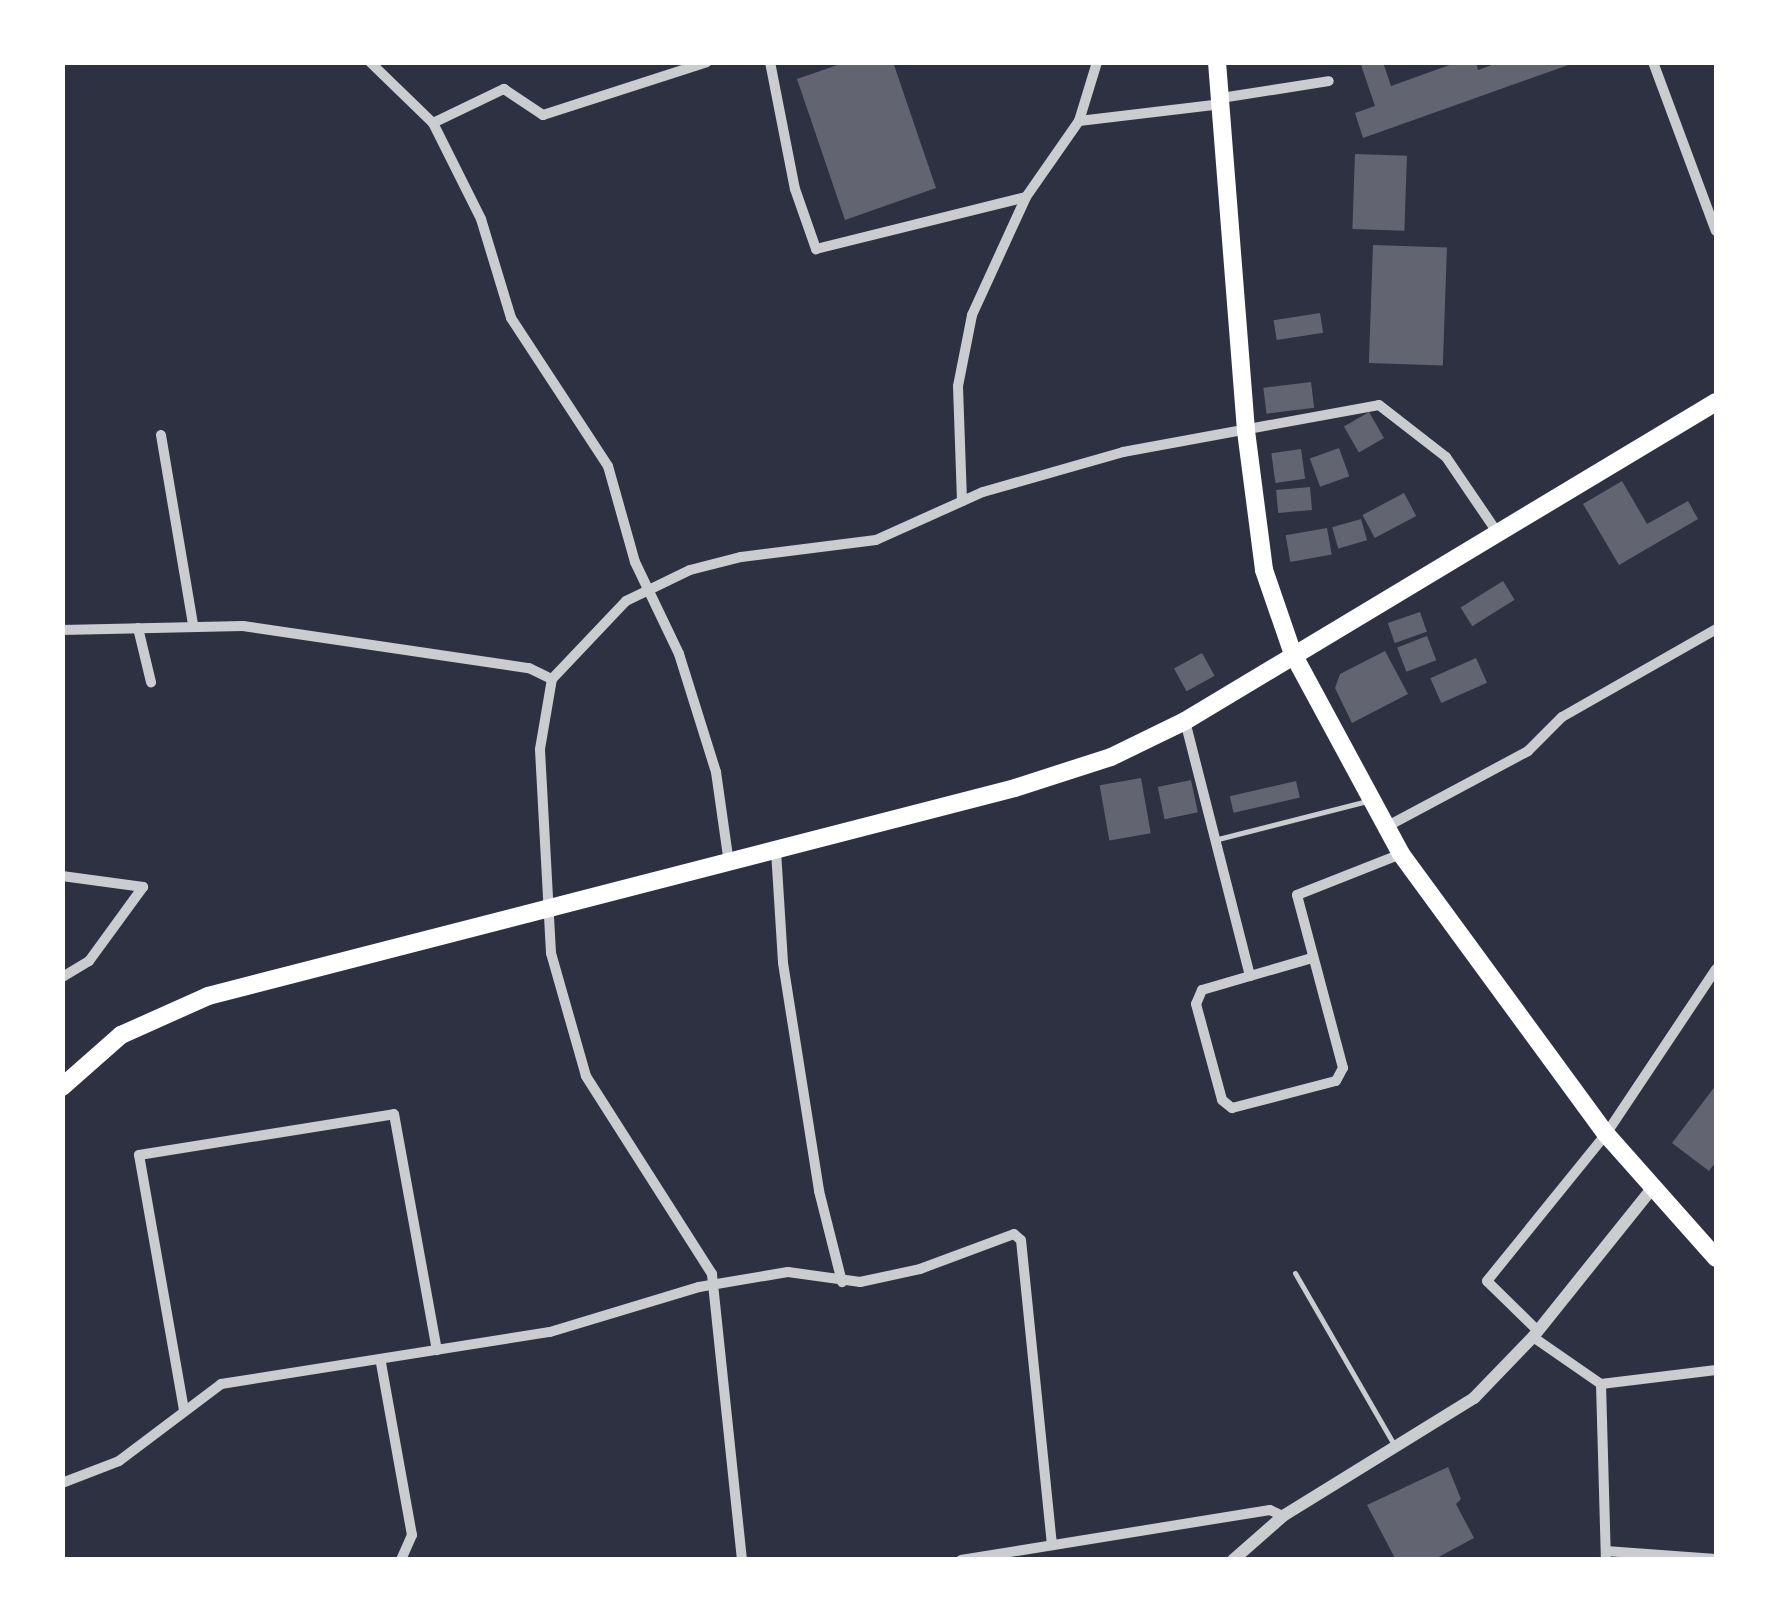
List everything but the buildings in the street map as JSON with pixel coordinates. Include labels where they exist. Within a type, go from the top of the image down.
[{"type":"main road","points":[[1217,62],[1246,431],[1264,570],[1292,654],[1367,801],[1401,854],[1606,1134],[1716,1258]]},
{"type":"main road","points":[[62,1087],[121,1035],[158,1014],[1031,783],[1111,757],[1185,721],[1716,402]]},
{"type":"street","points":[[370,62],[434,123],[480,220],[511,318],[608,466],[646,586],[679,654],[716,772],[729,864]]},
{"type":"street","points":[[434,123],[504,89],[543,116],[708,62]]},
{"type":"street","points":[[770,62],[795,189],[816,250],[1026,197]]},
{"type":"street","points":[[962,502],[958,386],[972,314],[1026,197],[1079,121],[1097,62]]},
{"type":"street","points":[[1654,62],[1716,230]]},
{"type":"street","points":[[1079,121],[1328,81]]},
{"type":"street","points":[[742,1560],[715,1285],[573,1048],[546,910],[540,749],[552,679],[646,586],[740,557],[897,535],[962,502],[1123,452],[1379,405],[1446,456],[1497,532]]},
{"type":"street","points":[[161,435],[193,625]]},
{"type":"street","points":[[62,630],[193,625],[529,668],[552,679]]},
{"type":"street","points":[[138,628],[152,682]]},
{"type":"street","points":[[1383,828],[1528,751],[1562,717],[1716,629]]},
{"type":"street","points":[[1185,721],[1250,976]]},
{"type":"street","points":[[776,851],[783,963],[819,1191],[842,1282]]},
{"type":"street","points":[[1312,958],[1202,990],[1196,1004],[1222,1100],[1232,1108],[1336,1081],[1342,1068],[1297,895],[1305,886],[1401,854]]},
{"type":"street","points":[[62,876],[143,887],[89,961],[62,977]]},
{"type":"street","points":[[1716,969],[1606,1134],[1486,1281],[1536,1334],[1601,1384],[1716,1370]]},
{"type":"street","points":[[184,1410],[138,1155],[394,1114],[437,1350]]},
{"type":"street","points":[[1233,1560],[1283,1516],[1474,1398],[1536,1334],[1654,1186]]},
{"type":"street","points":[[62,1483],[119,1460],[221,1384],[381,1363],[550,1332],[715,1285],[788,1272],[842,1282],[920,1269],[1014,1234],[1021,1240],[1052,1544]]},
{"type":"street","points":[[381,1363],[412,1534],[401,1560]]},
{"type":"street","points":[[1601,1384],[1606,1555],[1716,1559]]},
{"type":"street","points":[[961,1560],[1270,1510],[1283,1516]]},
{"type":"lane","points":[[1215,840],[1367,801]]},
{"type":"lane","points":[[1295,1274],[1396,1448]]}]
